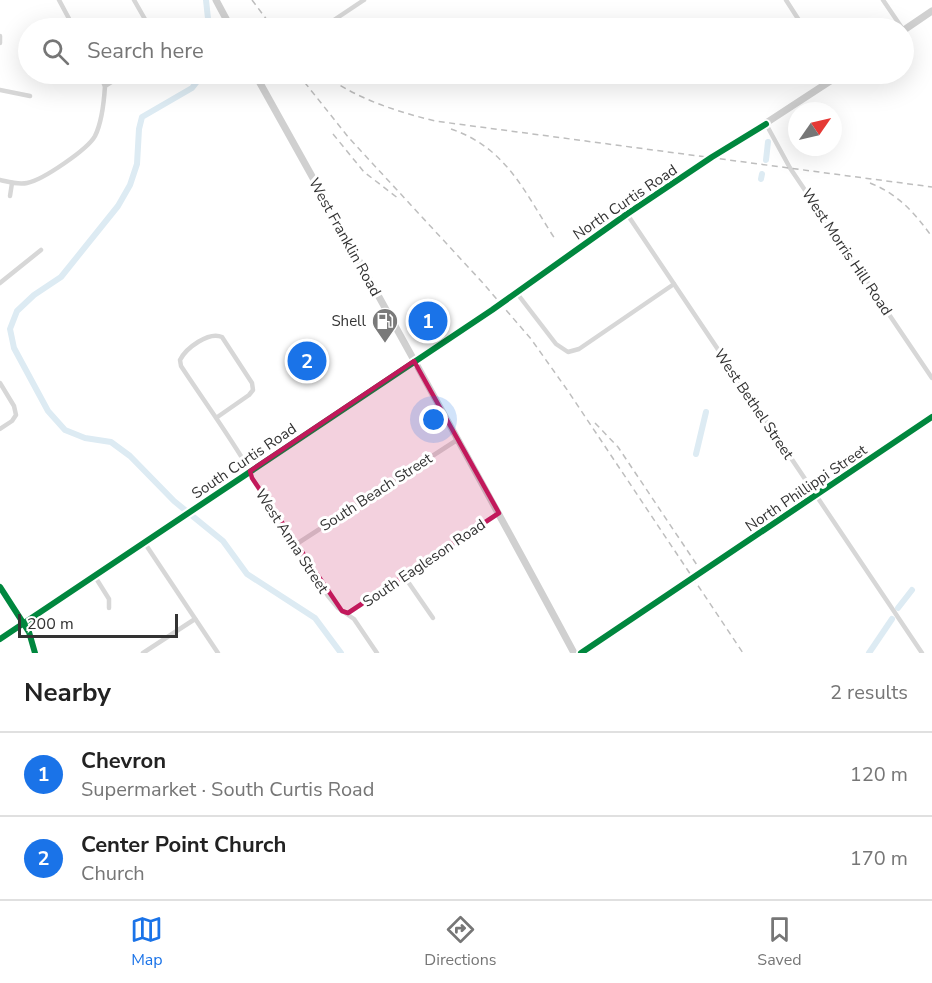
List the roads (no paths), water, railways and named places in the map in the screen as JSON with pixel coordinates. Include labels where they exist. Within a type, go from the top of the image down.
[{"type":"main road","points":[[217,3],[225,18]]},
{"type":"main road","points":[[914,22],[932,11]]},
{"type":"main road","name":"West Franklin Road","points":[[261,84],[457,440],[500,513],[574,653]]},
{"type":"main road","name":"North Curtis Road","points":[[501,303],[627,214],[824,84]]},
{"type":"main road","name":"South Curtis Road","points":[[0,639],[501,303]]},
{"type":"main road","name":"North Phillippi Street","points":[[581,653],[932,417]]},
{"type":"main road","points":[[0,587],[23,623]]},
{"type":"street","points":[[59,0],[69,18]]},
{"type":"street","points":[[134,0],[144,18]]},
{"type":"street","points":[[337,18],[364,0]]},
{"type":"street","points":[[786,0],[798,18]]},
{"type":"street","points":[[883,0],[895,18]]},
{"type":"street","points":[[0,36],[0,43]]},
{"type":"street","points":[[0,180],[29,183],[87,145],[99,127],[105,86],[108,84]]},
{"type":"street","points":[[0,90],[30,96]]},
{"type":"street","name":"West Morris Hill Road","points":[[766,124],[790,168],[932,378]]},
{"type":"street","points":[[10,196],[12,183]]},
{"type":"street","name":"West Bethel Street","points":[[627,214],[922,653]]},
{"type":"street","points":[[0,283],[41,250]]},
{"type":"street","points":[[516,292],[556,344],[568,352],[579,349],[674,284]]},
{"type":"street","name":"West Anna Street","points":[[216,418],[253,390],[252,383],[222,337],[216,335],[210,336],[183,353],[180,360],[182,366],[328,596],[338,608],[354,619],[377,653]]},
{"type":"street","points":[[0,383],[14,406],[16,414],[12,421],[0,429]]},
{"type":"street","name":"South Beach Street","points":[[295,544],[457,440]]},
{"type":"street","name":"South Eagleson Road","points":[[348,613],[500,513]]},
{"type":"street","points":[[144,542],[218,653]]},
{"type":"street","points":[[94,575],[109,598],[109,608]]},
{"type":"street","points":[[404,576],[433,618]]},
{"type":"street","points":[[143,653],[195,619]]},
{"type":"street","points":[[23,623],[33,642],[35,653]]},
{"type":"waterway","points":[[206,0],[208,18]]},
{"type":"waterway","points":[[195,84],[142,117],[137,164],[130,185],[118,206],[61,277],[34,295],[17,311],[10,329],[14,348],[48,411],[65,430],[85,438],[111,442],[130,456],[174,501],[223,541],[247,574],[315,618],[341,653]]},
{"type":"waterway","points":[[766,160],[768,142]]},
{"type":"waterway","points":[[761,179],[762,174]]},
{"type":"waterway","points":[[696,454],[706,412]]},
{"type":"waterway","points":[[898,608],[912,590]]},
{"type":"waterway","points":[[869,653],[892,619]]},
{"type":"railway","points":[[252,0],[266,18]]},
{"type":"railway","points":[[306,84],[349,138],[482,282],[531,339],[743,653]]},
{"type":"railway","points":[[338,84],[377,103],[435,121],[932,187]]},
{"type":"railway","points":[[451,129],[470,137],[501,160],[524,189],[555,239]]},
{"type":"railway","points":[[333,134],[364,172],[399,199]]},
{"type":"railway","points":[[870,183],[880,187],[905,205],[932,237]]},
{"type":"railway","points":[[595,423],[618,447],[697,565]]},
{"type":"place","name":"Chevron","points":[[428,321]]},
{"type":"place","name":"Shell","points":[[385,344]]},
{"type":"place","name":"Center Point Church","points":[[307,361]]}]
